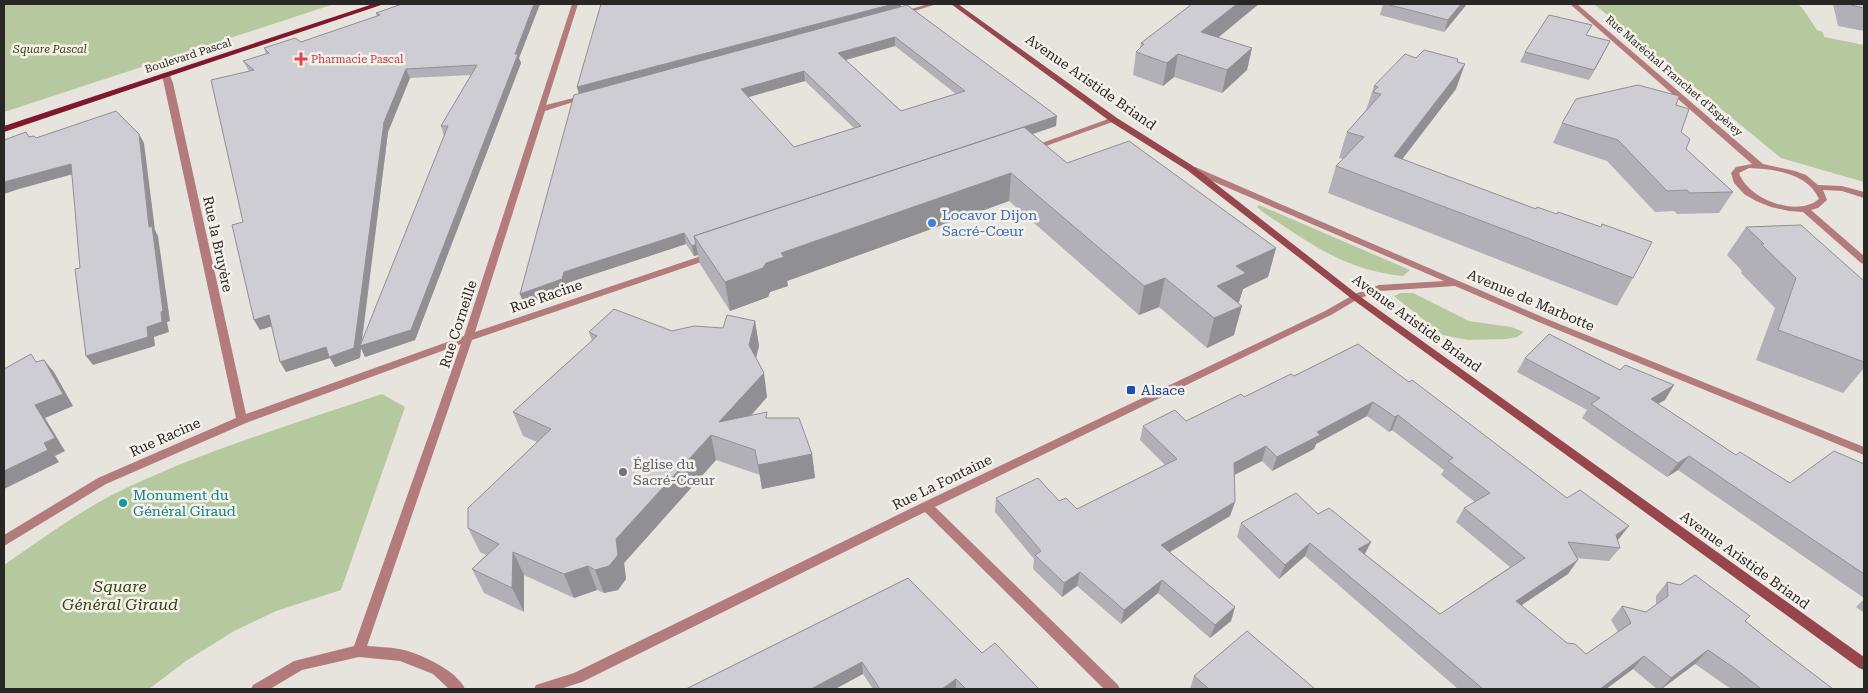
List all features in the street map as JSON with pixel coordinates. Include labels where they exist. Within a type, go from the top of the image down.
[{"type":"main road","name":"Boulevard Pascal","points":[[4,129],[380,4]]},
{"type":"main road","name":"Avenue Aristide Briand","points":[[954,4],[1114,120],[1190,168],[1354,297],[1864,664]]},
{"type":"street","name":"Rue Corneille","points":[[359,651],[468,338],[575,4]]},
{"type":"street","points":[[896,14],[934,4]]},
{"type":"street","name":"Rue Maréchal Franchet d'Espèrey","points":[[1573,4],[1760,166]]},
{"type":"street","name":"Rue la Bruyère","points":[[166,75],[242,420]]},
{"type":"street","points":[[542,108],[590,96]]},
{"type":"street","points":[[1027,149],[1114,120]]},
{"type":"street","name":"Rue Maréchal Franchet d'Espèrey","points":[[1804,209],[1773,205],[1760,200],[1739,186],[1735,179],[1735,173],[1739,169],[1760,166],[1797,175],[1816,187]]},
{"type":"street","name":"Avenue de Marbotte","points":[[1190,168],[1544,321],[1864,451]]},
{"type":"street","points":[[1816,187],[1842,189],[1864,195]]},
{"type":"street","points":[[1804,209],[1820,205],[1823,200],[1822,194],[1816,187]]},
{"type":"street","points":[[1804,209],[1864,261]]},
{"type":"street","name":"Rue Racine","points":[[4,541],[102,481],[242,420],[468,338],[724,252]]},
{"type":"street","name":"Rue La Fontaine","points":[[540,689],[578,678],[926,506],[1320,317],[1354,297],[1379,288],[1456,284]]},
{"type":"street","points":[[926,506],[1113,689]]},
{"type":"street","points":[[258,689],[299,665],[359,651],[401,655],[438,670],[458,689]]},
{"type":"green space","name":"Square Pascal","points":[[4,4],[334,4],[4,112]]},
{"type":"green space","points":[[1594,4],[1798,4],[1817,30],[1823,32],[1824,37],[1864,45],[1864,182],[1781,158]]},
{"type":"green space","points":[[1259,205],[1410,270],[1403,276],[1382,273],[1346,262],[1329,254],[1264,213],[1257,207]]},
{"type":"green space","points":[[1400,293],[1413,293],[1469,321],[1511,327],[1524,332],[1517,337],[1506,339],[1468,340],[1443,335],[1394,296]]},
{"type":"green space","name":"Square Général Giraud","points":[[382,394],[405,407],[341,590],[276,611],[234,631],[186,661],[149,689],[4,689],[4,565],[84,511],[112,495],[178,465],[245,440]]},
{"type":"building","points":[[402,4],[534,4],[515,54],[518,54],[411,330],[360,346],[448,126],[441,126],[477,65],[406,69],[384,122],[354,348],[329,357],[326,347],[280,362],[269,315],[254,320],[232,225],[243,222],[211,80],[254,70],[243,61],[269,53],[264,48],[295,38],[301,42],[380,15],[376,13]]},
{"type":"building","points":[[601,4],[893,4],[577,87]]},
{"type":"building","points":[[1192,4],[1237,4],[1201,32],[1252,48],[1227,70],[1178,54],[1167,63],[1136,52],[1144,44],[1141,43]]},
{"type":"building","points":[[1386,4],[1461,4],[1448,20]]},
{"type":"building","points":[[1864,4],[1864,8],[1851,5]]},
{"type":"building","points":[[907,5],[1057,116],[694,236],[696,244],[692,246],[684,233],[564,272],[562,279],[520,294],[574,95]],"holes":[[[895,37],[965,91],[901,111],[838,53]],[[804,71],[861,126],[794,147],[741,89]]]},
{"type":"building","points":[[1549,15],[1592,25],[1586,35],[1610,41],[1594,70],[1525,52]]},
{"type":"building","points":[[1424,50],[1458,59],[1457,62],[1465,64],[1394,156],[1536,209],[1537,207],[1557,214],[1558,212],[1601,227],[1602,224],[1652,242],[1633,278],[1336,166],[1364,137],[1347,132],[1381,94],[1373,92],[1378,87],[1374,86],[1405,54],[1416,58]]},
{"type":"building","points":[[1638,85],[1679,96],[1676,105],[1689,109],[1681,132],[1690,139],[1686,149],[1733,192],[1689,193],[1687,190],[1667,191],[1618,140],[1562,123],[1576,99]]},
{"type":"building","points":[[116,111],[139,134],[149,227],[152,226],[163,311],[161,312],[162,322],[147,327],[148,337],[86,356],[75,269],[80,268],[71,164],[4,182],[4,140],[26,132],[29,137],[34,136],[36,138]]},
{"type":"building","points":[[1024,127],[1067,163],[1129,141],[1276,248],[1236,266],[1246,273],[1217,286],[1242,306],[1214,318],[1165,278],[1144,286],[1011,173],[781,253],[784,257],[766,263],[763,268],[725,282],[694,236]]},
{"type":"building","points":[[1801,225],[1864,281],[1864,362],[1778,330],[1796,278],[1746,227]]},
{"type":"building","name":"Église du Sacré-Cœur","points":[[614,309],[672,331],[694,326],[723,328],[727,315],[755,321],[749,345],[764,373],[719,422],[767,412],[766,418],[799,418],[812,454],[758,465],[755,450],[711,435],[616,539],[618,555],[609,566],[595,570],[588,566],[564,574],[513,552],[512,588],[472,569],[499,544],[468,528],[468,508],[551,429],[513,412],[597,336],[589,332]]},
{"type":"building","points":[[1549,334],[1620,370],[1625,365],[1674,385],[1651,399],[1736,455],[1740,452],[1790,483],[1834,451],[1864,464],[1864,574],[1689,456],[1678,463],[1591,404],[1600,398],[1525,358]]},
{"type":"building","points":[[1358,344],[1409,382],[1412,380],[1567,498],[1580,490],[1629,526],[1616,535],[1620,548],[1568,542],[1578,560],[1516,601],[1567,643],[1575,644],[1586,654],[1631,623],[1622,606],[1646,612],[1668,596],[1667,582],[1680,585],[1695,575],[1750,616],[1745,621],[1833,689],[1761,689],[1708,650],[1671,678],[1644,656],[1600,689],[1483,689],[1310,543],[1285,565],[1241,523],[1296,493],[1318,514],[1329,508],[1371,542],[1358,549],[1440,614],[1525,558],[1464,508],[1490,493],[1448,461],[1453,458],[1398,415],[1395,417],[1373,402],[1317,432],[1320,435],[1277,457],[1266,446],[1234,463],[1235,502],[1161,545],[1235,607],[1215,625],[1162,580],[1124,610],[1080,572],[1064,583],[1035,555],[1041,551],[996,498],[1038,478],[1059,501],[1066,498],[1077,509],[1177,459],[1143,426],[1175,410],[1186,421],[1241,394],[1244,397],[1291,374],[1294,376]]},
{"type":"building","points":[[31,354],[36,362],[44,360],[63,394],[35,405],[55,438],[44,443],[48,450],[4,471],[4,369]]},
{"type":"building","points":[[908,578],[982,653],[995,643],[1039,689],[966,689],[956,679],[942,689],[880,689],[862,662],[811,689],[686,689]]},
{"type":"building","points":[[1247,631],[1315,689],[1209,689],[1194,676]]},
{"type":"place","name":"Pharmacie Pascal","points":[[301,59]]},
{"type":"place","name":"Locavor Dijon Sacré-Cœur","points":[[932,223]]},
{"type":"place","name":"Alsace","points":[[1131,390]]},
{"type":"place","name":"Église du Sacré-Cœur","points":[[623,472]]},
{"type":"place","name":"Monument du Général Giraud","points":[[123,503]]}]
